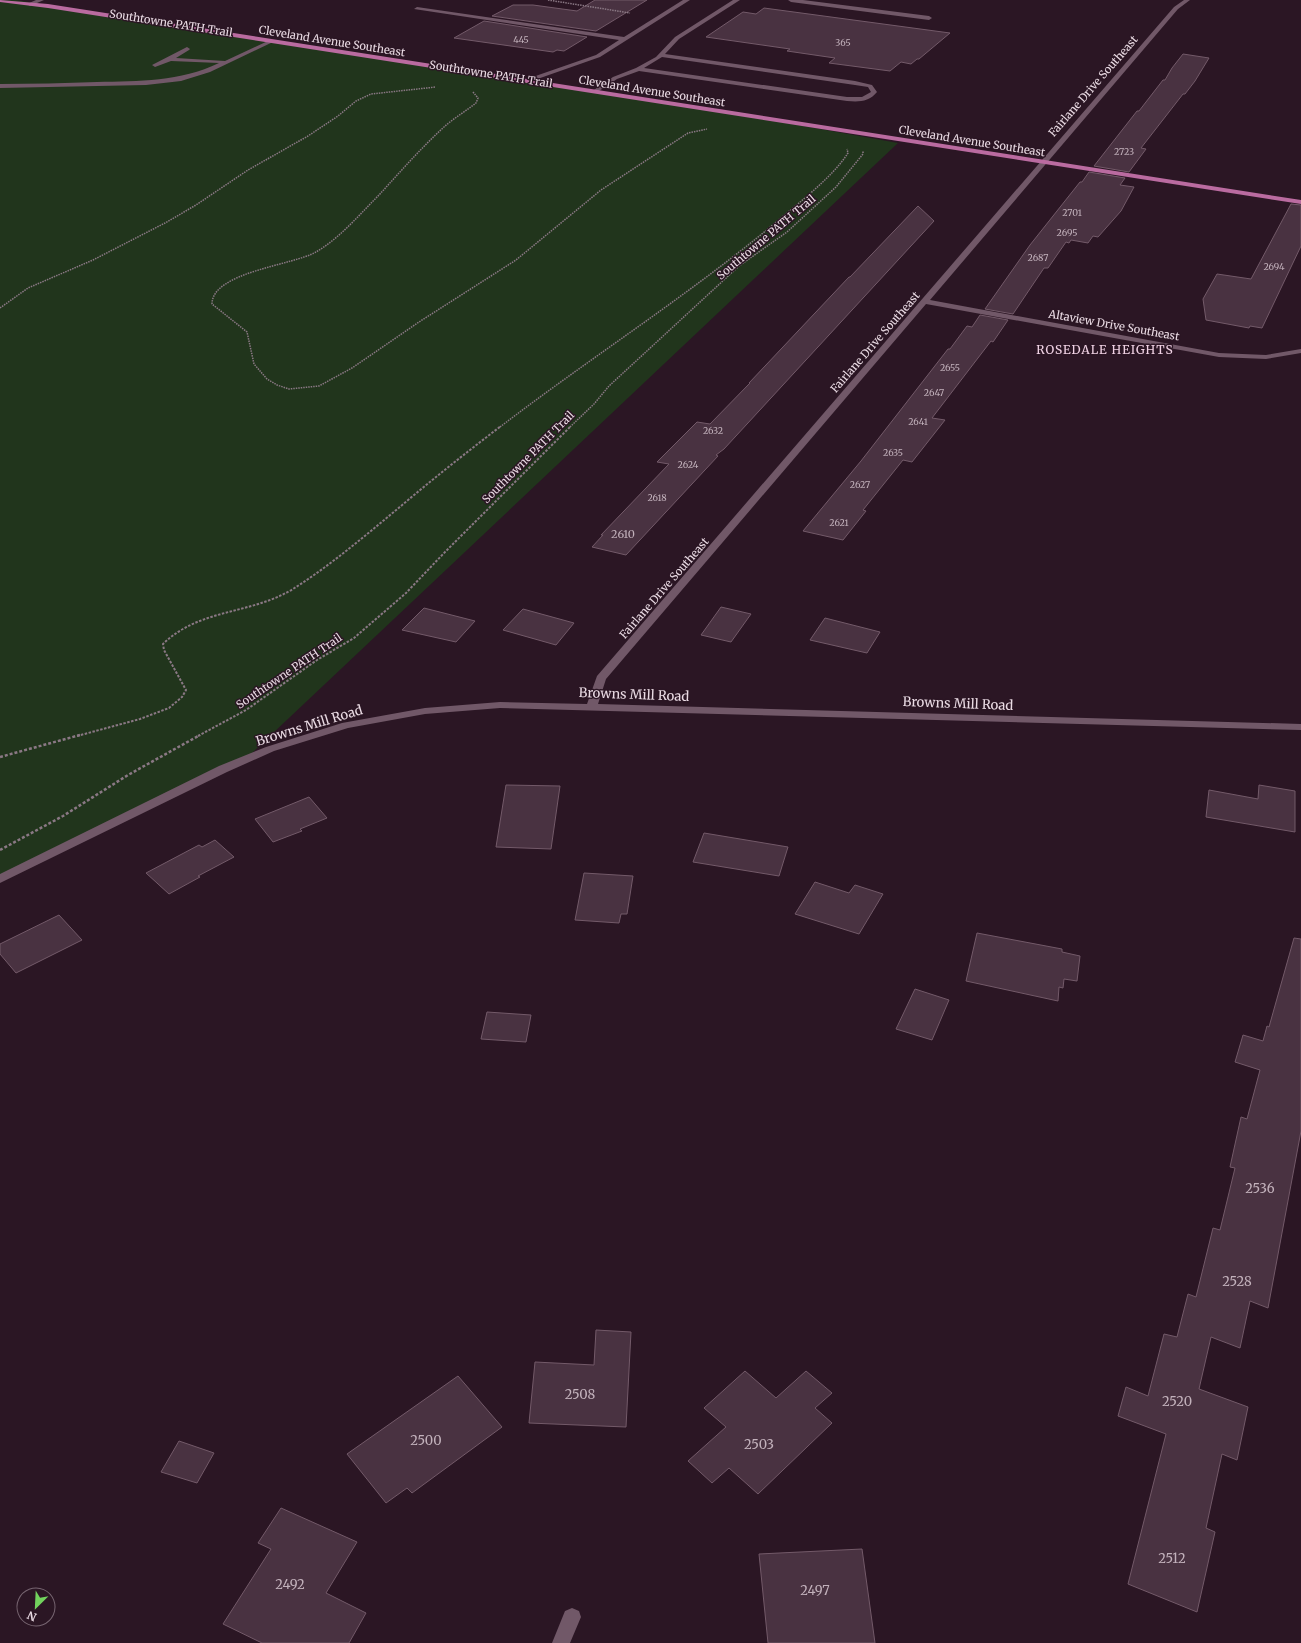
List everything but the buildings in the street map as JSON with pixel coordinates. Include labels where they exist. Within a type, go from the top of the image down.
[{"type":"main road","name":"Cleveland Avenue Southeast","points":[[0,0],[272,41],[1301,202]]},
{"type":"street","points":[[30,4],[41,0]]},
{"type":"street","points":[[526,81],[598,56],[687,0]]},
{"type":"street","points":[[594,92],[615,78],[638,69],[660,55],[677,38],[705,18],[737,0]]},
{"type":"street","points":[[791,0],[929,18]]},
{"type":"street","name":"Fairlane Drive Southeast","points":[[592,706],[601,678],[1042,162],[1176,8],[1187,0]]},
{"type":"street","points":[[417,9],[623,39]]},
{"type":"street","points":[[0,86],[146,83],[181,79],[208,71],[272,41]]},
{"type":"street","points":[[155,65],[187,49]]},
{"type":"street","points":[[638,69],[847,100],[861,100],[870,97],[874,92],[870,86],[855,83],[660,55]]},
{"type":"street","points":[[170,58],[207,62],[227,62]]},
{"type":"street","name":"Altaview Drive Southeast","points":[[924,301],[1219,355],[1266,357],[1301,351]]},
{"type":"street","name":"Browns Mill Road","points":[[0,879],[224,769],[270,749],[346,726],[425,711],[500,705],[592,706],[1301,727]]},
{"type":"street","points":[[561,1643],[572,1617]]},
{"type":"path","points":[[548,0],[634,13]]},
{"type":"path","points":[[0,308],[28,288],[112,250],[177,216],[248,170],[308,136],[338,116],[362,97],[371,94],[439,87]]},
{"type":"path","points":[[473,92],[478,98],[476,102],[445,126],[351,224],[326,246],[309,256],[249,272],[217,290],[212,297],[212,304],[222,314],[237,323],[247,332],[250,352],[254,364],[267,379],[277,385],[301,389],[319,386],[346,372],[419,322],[516,260],[601,190],[688,133],[710,129]]},
{"type":"path","points":[[0,757],[140,719],[170,708],[182,697],[186,690],[184,683],[164,650],[164,644],[171,635],[194,623],[279,596],[298,586],[358,542],[436,477],[541,396],[681,298],[736,255],[809,193],[841,162],[848,151],[847,148],[842,147]]},
{"type":"path","name":"Southtowne PATH Trail","points":[[0,850],[63,816],[128,775],[246,710],[317,660],[354,638],[406,593],[446,551],[594,404],[609,386],[740,266],[787,232],[836,187],[863,154],[863,149]]},
{"type":"green space","points":[[0,0],[16,0],[458,68],[678,104],[898,143],[252,753],[0,880]]},
{"type":"district","name":"ROSEDALE HEIGHTS","points":[[1105,350]]}]
